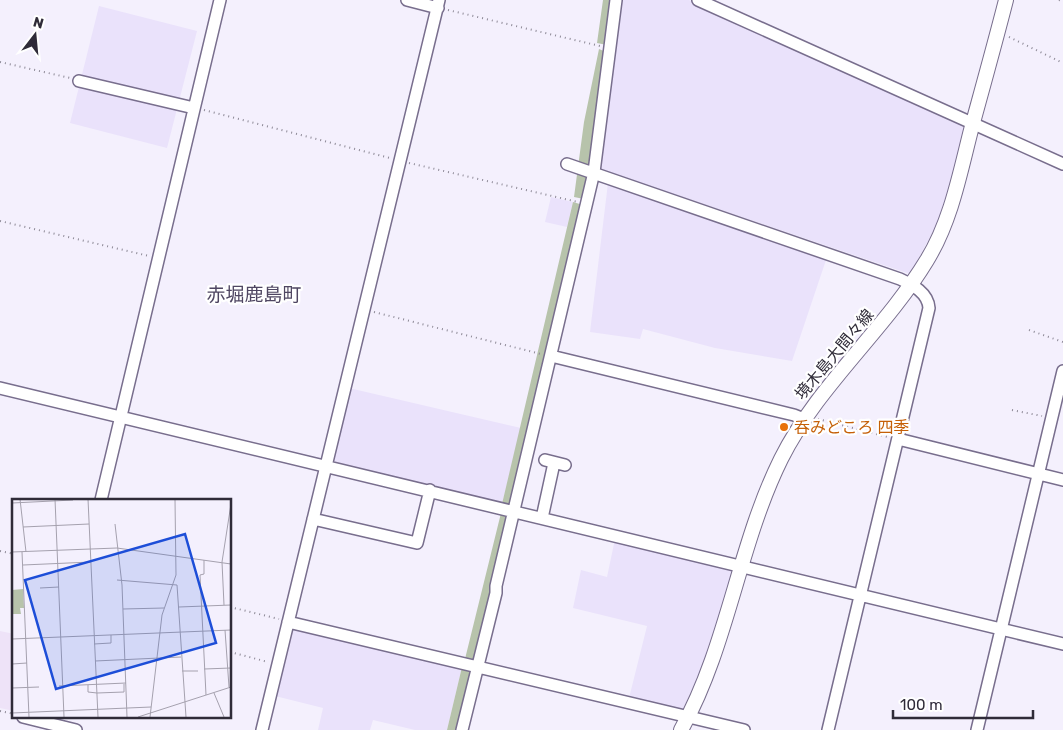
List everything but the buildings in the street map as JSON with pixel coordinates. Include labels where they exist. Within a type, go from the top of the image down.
[{"type":"main road","name":"境木島大間々線","points":[[681,730],[689,716],[711,659],[774,473],[806,416],[893,312],[929,258],[950,206],[1006,0]]},
{"type":"street","points":[[101,499],[220,0]]},
{"type":"street","points":[[262,730],[439,4],[407,0]]},
{"type":"street","points":[[462,730],[496,593],[496,586],[594,172],[616,0]]},
{"type":"street","points":[[698,0],[1063,164]]},
{"type":"street","points":[[80,81],[194,108]]},
{"type":"street","points":[[567,164],[912,285],[923,294],[930,308],[828,730]]},
{"type":"street","points":[[551,356],[785,413],[806,416]]},
{"type":"street","points":[[977,730],[1063,371]]},
{"type":"street","points":[[0,388],[430,490],[1063,644]]},
{"type":"street","points":[[898,440],[1063,480]]},
{"type":"street","points":[[542,518],[555,463]]},
{"type":"street","points":[[313,519],[417,543],[430,490]]},
{"type":"street","points":[[288,622],[463,665],[478,666],[744,730]]},
{"type":"street","points":[[26,718],[76,730]]},
{"type":"path","points":[[1059,0],[1063,2]]},
{"type":"path","points":[[439,4],[609,48]]},
{"type":"path","points":[[997,33],[1063,63]]},
{"type":"path","points":[[0,62],[80,81]]},
{"type":"path","points":[[0,221],[158,259]]},
{"type":"path","points":[[364,309],[551,356]]},
{"type":"path","points":[[1029,330],[1063,342]]},
{"type":"path","points":[[1012,410],[1051,418]]},
{"type":"path","points":[[806,416],[898,440]]},
{"type":"path","points":[[231,607],[288,622]]},
{"type":"path","points":[[231,652],[278,664]]},
{"type":"shaded area","points":[[620,0],[689,0],[968,126],[937,224],[910,274],[600,169]]},
{"type":"shaded area","points":[[99,6],[197,31],[167,148],[70,123]]},
{"type":"shaded area","points":[[608,183],[826,260],[792,361],[715,348],[643,329],[640,339],[590,332]]},
{"type":"shaded area","points":[[551,197],[573,202],[567,227],[545,222]]},
{"type":"shaded area","points":[[349,388],[521,428],[502,504],[332,461]]},
{"type":"shaded area","points":[[615,539],[731,567],[733,572],[706,659],[682,711],[629,698],[647,626],[573,608],[581,570],[607,577]]},
{"type":"shaded area","points":[[291,625],[462,667],[447,730],[415,730],[373,720],[370,730],[318,730],[323,708],[275,696]]},
{"type":"shaded area","points":[[0,631],[12,634],[12,711],[0,708]]},
{"type":"green space","points":[[603,0],[613,0],[607,45],[597,43]]},
{"type":"green space","points":[[599,49],[606,52],[591,166],[584,199],[574,197],[584,122]]},
{"type":"green space","points":[[573,202],[583,205],[513,506],[502,504]]},
{"type":"green space","points":[[501,513],[510,515],[474,663],[464,663]]},
{"type":"green space","points":[[462,667],[474,668],[459,730],[447,730]]},
{"type":"place","name":"呑みどころ 四季","points":[[784,427]]},
{"type":"district","name":"赤堀鹿島町","points":[[254,294]]}]
